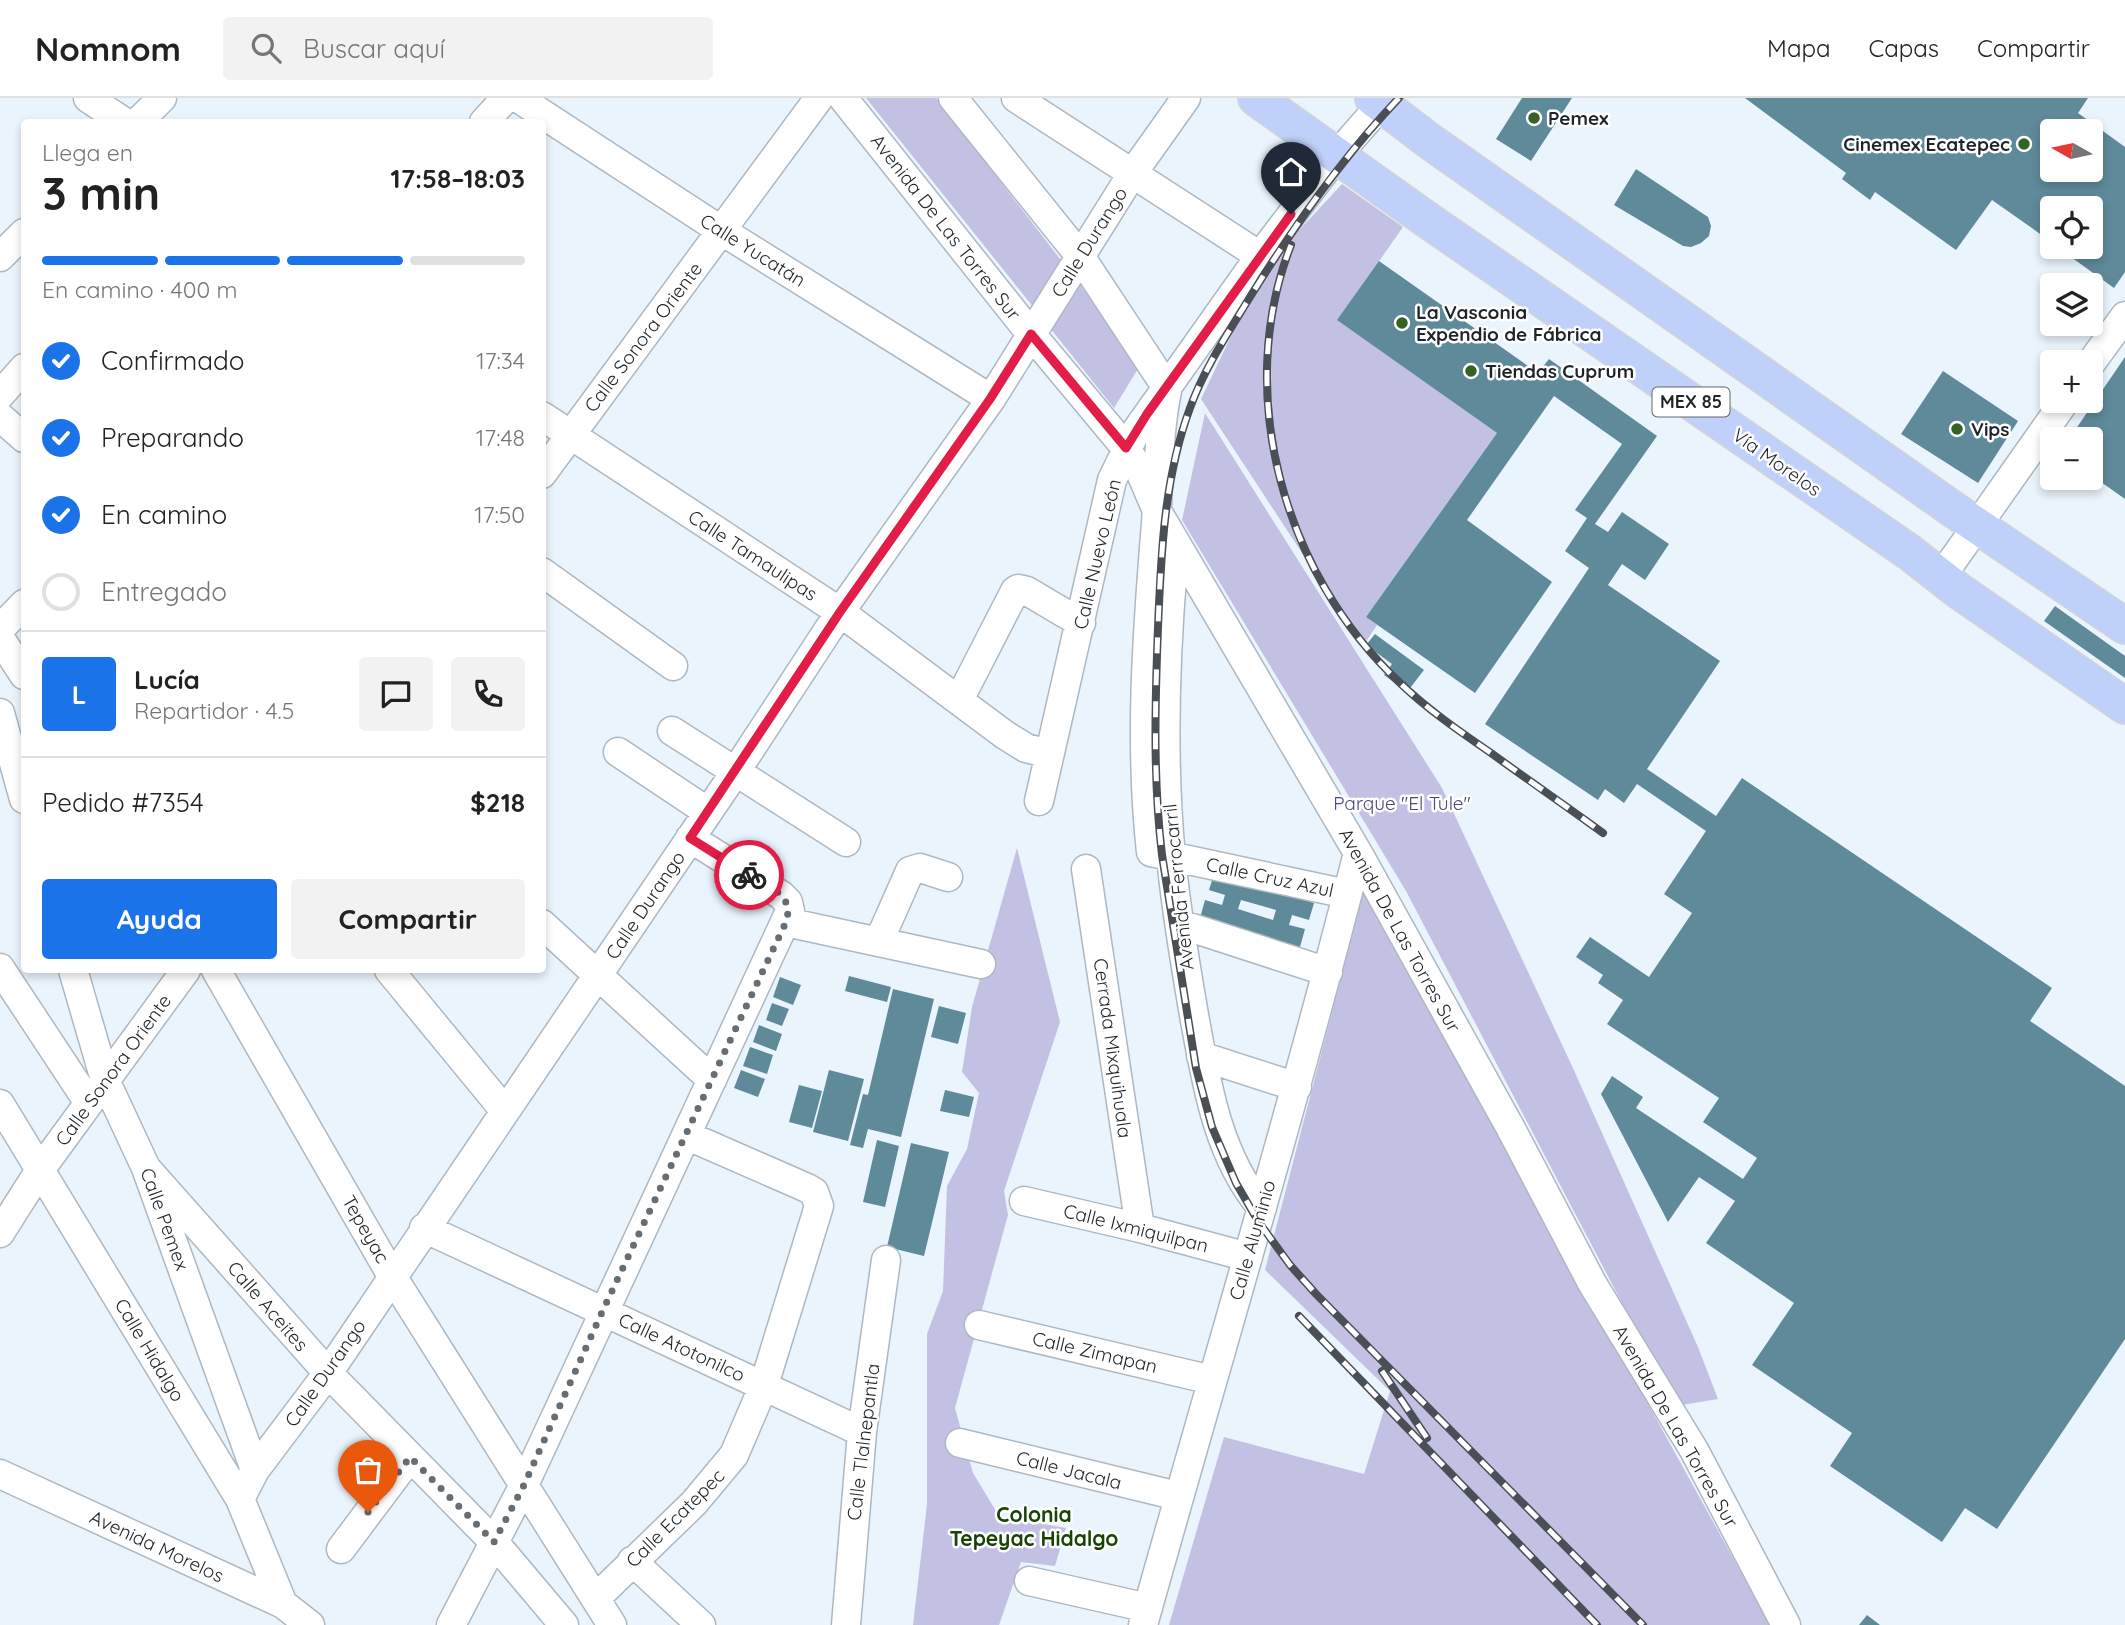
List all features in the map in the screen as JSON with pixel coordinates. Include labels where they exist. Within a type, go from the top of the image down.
[{"type":"main road","name":"Vía Morelos","points":[[1256,98],[2125,706]]},
{"type":"main road","points":[[1380,100],[1505,194],[2125,626]]},
{"type":"street","points":[[88,98],[120,119]]},
{"type":"street","points":[[141,119],[162,98]]},
{"type":"street","points":[[487,119],[506,98]]},
{"type":"street","name":"Calle Yucatán","points":[[518,98],[722,231],[990,399]]},
{"type":"street","name":"Calle Sonora Oriente","points":[[546,469],[819,98]]},
{"type":"street","name":"Avenida De Las Torres Sur","points":[[843,98],[1031,334],[1126,448],[1140,471],[1157,511],[1358,853],[1510,1127],[1592,1283],[1693,1450],[1786,1625]]},
{"type":"street","points":[[953,98],[1080,256],[1167,388]]},
{"type":"street","points":[[1016,98],[1260,256]]},
{"type":"street","name":"Calle Durango","points":[[240,1499],[255,1470],[327,1373],[736,771],[840,612],[990,399],[1132,174],[1186,98]]},
{"type":"street","name":"Calle Nuevo León","points":[[1039,801],[1112,480],[1126,448],[1147,414],[1260,256],[1380,100]]},
{"type":"street","points":[[0,257],[21,236]]},
{"type":"street","points":[[2100,350],[2125,316]]},
{"type":"street","points":[[0,395],[21,371]]},
{"type":"street","name":"Avenida Ferrocarril","points":[[1167,388],[1160,438],[1145,694],[1146,803],[1180,924],[1212,1105],[1230,1156],[1252,1197],[1262,1208]]},
{"type":"street","points":[[1941,577],[2057,413]]},
{"type":"street","points":[[0,417],[21,435]]},
{"type":"street","name":"Calle Tamaulipas","points":[[546,419],[840,612],[1019,744],[1049,754]]},
{"type":"street","name":"Avenida Ferrocarril","points":[[1161,854],[1167,784],[1168,647],[1173,565],[1184,558]]},
{"type":"street","points":[[546,575],[673,666]]},
{"type":"street","points":[[959,700],[1018,589],[1027,591],[1081,623]]},
{"type":"street","points":[[0,629],[21,607]]},
{"type":"street","points":[[0,638],[21,670]]},
{"type":"street","points":[[0,713],[21,788]]},
{"type":"street","points":[[672,731],[846,842]]},
{"type":"street","points":[[618,752],[708,811]]},
{"type":"street","points":[[451,1625],[524,1485],[790,911],[785,898],[690,838]]},
{"type":"street","name":"Calle Aluminio","points":[[1146,1617],[1178,1496],[1297,1087],[1358,853]]},
{"type":"street","name":"Calle Cruz Azul","points":[[1161,854],[1348,894]]},
{"type":"street","points":[[880,942],[910,871],[920,868],[948,877]]},
{"type":"street","name":"Cerrada Mixquihuala","points":[[1086,869],[1140,1228]]},
{"type":"street","points":[[786,922],[981,964]]},
{"type":"street","points":[[1180,924],[1328,972]]},
{"type":"street","points":[[546,928],[712,1080]]},
{"type":"street","points":[[0,968],[97,1091]]},
{"type":"street","name":"Calle Pemex","points":[[75,973],[97,1091],[146,1168],[255,1470]]},
{"type":"street","name":"Calle Sonora Oriente","points":[[0,1233],[40,1170],[184,973]]},
{"type":"street","name":"Tepeyac","points":[[218,973],[392,1276],[612,1625]]},
{"type":"street","points":[[391,973],[505,1111]]},
{"type":"street","points":[[1202,1056],[1297,1087]]},
{"type":"street","name":"Calle Hidalgo","points":[[0,1104],[240,1499],[279,1615]]},
{"type":"street","name":"Calle Ecatepec","points":[[596,1598],[694,1503],[734,1455],[764,1385],[820,1206],[814,1192],[686,1135]]},
{"type":"street","name":"Calle Aceites","points":[[146,1168],[327,1373],[494,1542],[564,1625]]},
{"type":"street","name":"Calle Ixmiquilpan","points":[[1024,1201],[1248,1257]]},
{"type":"street","name":"Calle Atotonilco","points":[[424,1228],[862,1432]]},
{"type":"street","name":"Calle Tlalnepantla","points":[[846,1625],[862,1432],[886,1260]]},
{"type":"street","name":"Calle Zimapan","points":[[979,1325],[1212,1380]]},
{"type":"street","name":"Calle Jacala","points":[[960,1443],[1178,1496]]},
{"type":"street","points":[[341,1549],[410,1457]]},
{"type":"street","name":"Avenida Morelos","points":[[0,1474],[279,1615],[310,1625]]},
{"type":"street","points":[[632,1561],[702,1625]]},
{"type":"street","points":[[1029,1581],[1146,1617]]},
{"type":"green space","points":[[866,98],[936,98],[1141,364],[1114,408]]},
{"type":"green space","points":[[1342,184],[1403,227],[1338,320],[1497,433],[1366,617],[1377,625],[1363,646],[1201,399],[1263,269]]},
{"type":"green space","name":"Parque \"El Tule\"","points":[[1205,413],[1442,788],[1572,1066],[1698,1347],[1718,1399],[1676,1406],[1406,891],[1182,520]]},
{"type":"green space","points":[[1017,848],[1060,1022],[1004,1191],[1008,1215],[955,1408],[973,1473],[999,1516],[1066,1528],[1055,1566],[1021,1562],[999,1625],[913,1625],[927,1504],[927,1334],[943,1291],[947,1186],[967,1149],[979,1093],[962,1072],[972,1007]]},
{"type":"green space","points":[[1364,889],[1770,1625],[1169,1625],[1224,1437],[1364,1474],[1390,1391],[1265,1270]]},
{"type":"building","name":"Pemex","points":[[1522,98],[1572,98],[1531,161],[1496,139]]},
{"type":"building","points":[[1745,98],[2088,98],[2078,113],[2086,119],[2040,119],[2040,182],[2104,182],[2104,132],[2125,147],[2125,272],[2114,288],[2103,280],[2103,273],[2093,273],[2074,259],[2103,259],[2103,196],[2040,196],[2040,234],[1992,200],[1956,250],[1875,192],[1870,200],[1842,179],[1846,173]]},
{"type":"building","points":[[1636,169],[1708,217],[1711,226],[1709,236],[1691,247],[1683,246],[1614,205]]},
{"type":"building","points":[[1379,261],[1538,373],[1549,359],[1657,436],[1595,524],[1608,532],[1622,512],[1669,544],[1645,580],[1622,564],[1608,585],[1720,661],[1647,769],[1716,816],[1742,778],[2052,988],[2030,1021],[2125,1086],[2125,1339],[1997,1529],[1965,1508],[1942,1542],[1830,1466],[1852,1433],[1752,1365],[1794,1303],[1706,1243],[1735,1201],[1699,1177],[1668,1222],[1601,1094],[1612,1076],[1643,1097],[1636,1108],[1743,1179],[1757,1158],[1703,1122],[1719,1098],[1607,1024],[1623,1000],[1598,983],[1603,975],[1576,957],[1590,937],[1649,977],[1692,913],[1664,894],[1706,831],[1637,784],[1624,803],[1605,789],[1598,800],[1485,724],[1589,568],[1565,551],[1587,518],[1575,510],[1622,444],[1554,396],[1467,520],[1552,582],[1475,693],[1366,617],[1497,433],[1337,320]]},
{"type":"building","points":[[2125,357],[2125,499],[2103,483],[2103,427],[2077,427],[2087,413],[2103,413],[2103,389]]},
{"type":"building","points":[[1943,371],[2018,421],[1978,483],[1901,434]]},
{"type":"building","points":[[2055,606],[2125,656],[2125,678],[2044,621]]},
{"type":"building","points":[[1375,634],[1424,670],[1407,692],[1384,675],[1392,664],[1366,645]]},
{"type":"building","points":[[1214,874],[1314,903],[1309,920],[1292,915],[1289,925],[1305,929],[1300,947],[1200,918],[1205,900],[1222,905],[1225,895],[1209,890]],"holes":[[[1241,900],[1276,910],[1273,920],[1238,909]]]},
{"type":"building","points":[[849,976],[891,987],[887,1002],[845,991]]},
{"type":"building","points":[[780,977],[801,985],[793,1005],[773,997]]},
{"type":"building","points":[[893,989],[934,999],[901,1137],[868,1129],[863,1148],[850,1145],[863,1094],[868,1095]]},
{"type":"building","points":[[772,1003],[789,1009],[782,1026],[766,1020]]},
{"type":"building","points":[[939,1006],[966,1013],[958,1044],[931,1037]]},
{"type":"building","points":[[759,1025],[782,1034],[776,1051],[753,1042]]},
{"type":"building","points":[[750,1047],[773,1055],[767,1074],[743,1066]]},
{"type":"building","points":[[741,1070],[765,1079],[758,1097],[734,1088]]},
{"type":"building","points":[[829,1070],[864,1079],[848,1141],[813,1132]]},
{"type":"building","points":[[799,1085],[822,1091],[812,1128],[789,1122]]},
{"type":"building","points":[[945,1090],[974,1097],[969,1117],[940,1111]]},
{"type":"building","points":[[877,1140],[899,1146],[885,1207],[863,1202]]},
{"type":"building","points":[[911,1143],[949,1152],[924,1256],[887,1247]]},
{"type":"building","points":[[1867,1615],[1880,1625],[1859,1625]]},
{"type":"railway","points":[[1399,98],[1357,145],[1319,194],[1250,297],[1202,379],[1174,461],[1165,516],[1161,572],[1156,684],[1156,770],[1162,855],[1196,1068],[1212,1127],[1236,1183],[1258,1221],[1290,1265],[1643,1625]]},
{"type":"railway","points":[[1291,245],[1274,302],[1267,361],[1269,420],[1280,479],[1299,536],[1325,589],[1359,638],[1410,692],[1455,728],[1603,833]]},
{"type":"railway","points":[[1299,1316],[1597,1625]]},
{"type":"railway","points":[[1382,1371],[1427,1438]]},
{"type":"way so far","points":[[368,1512],[410,1457],[494,1542],[524,1485],[603,1310],[786,922],[790,911],[785,898],[749,875]]},
{"type":"place","name":"Pemex","points":[[1534,118]]},
{"type":"place","name":"Cinemex Ecatepec","points":[[2024,144]]},
{"type":"place","name":"La Vasconia Expendio de Fábrica","points":[[1402,323]]},
{"type":"place","name":"Tiendas Cuprum","points":[[1471,371]]},
{"type":"place","name":"Vips","points":[[1957,429]]},
{"type":"district","name":"Colonia Tepeyac Hidalgo","points":[[1034,1527]]},
{"type":"route","points":[[749,875],[690,838],[840,612],[990,399],[1031,334],[1126,448],[1175,374],[1291,214]]}]
